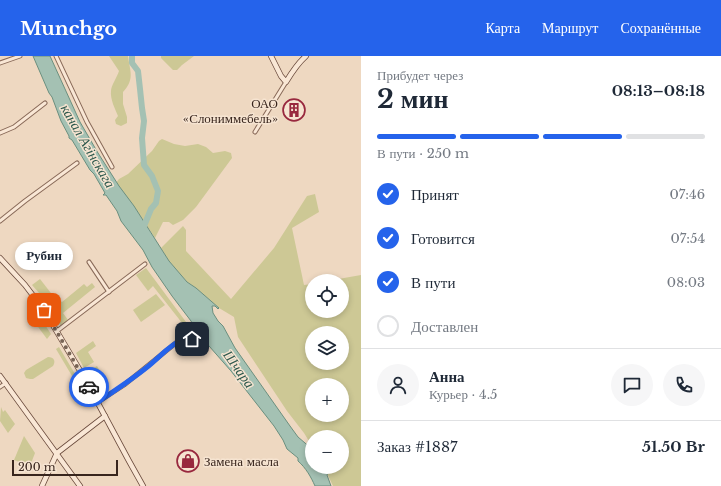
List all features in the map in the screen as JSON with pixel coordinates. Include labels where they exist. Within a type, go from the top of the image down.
[{"type":"street","points":[[0,62],[20,56]]},
{"type":"street","points":[[56,56],[87,122],[112,167]]},
{"type":"street","points":[[271,56],[280,76],[286,82]]},
{"type":"street","points":[[255,132],[292,72],[306,56]]},
{"type":"street","points":[[0,133],[14,127],[45,103]]},
{"type":"street","points":[[0,221],[25,201],[77,164]]},
{"type":"street","points":[[0,258],[37,300],[57,331],[98,402],[143,486]]},
{"type":"street","points":[[89,262],[109,292]]},
{"type":"street","points":[[57,331],[145,264]]},
{"type":"street","points":[[98,402],[124,385],[177,342],[187,337],[192,339]]},
{"type":"street","points":[[0,376],[80,486]]},
{"type":"street","points":[[0,387],[6,383]]},
{"type":"street","points":[[42,486],[57,453],[105,416]]},
{"type":"shaded area","points":[[109,56],[128,56],[131,75],[129,83],[123,92],[123,104],[127,117],[127,123],[121,126],[116,124],[115,120],[118,116],[111,97],[111,89],[119,71]]},
{"type":"shaded area","points":[[161,56],[194,56],[177,70],[173,70],[161,58]]},
{"type":"shaded area","points":[[162,139],[174,144],[185,146],[198,144],[206,147],[213,153],[225,151],[231,153],[232,158],[196,207],[183,220],[173,225],[169,222],[163,222],[155,238],[134,206],[116,183],[119,179],[128,174]]},
{"type":"shaded area","points":[[315,194],[319,212],[292,228],[305,285],[305,318],[349,318],[349,277],[361,275],[361,486],[333,486],[327,474],[349,474],[349,430],[305,430],[305,435],[287,411],[238,337],[234,317],[219,308],[187,282],[169,261],[161,248],[183,226],[186,230],[186,251],[231,299],[274,248],[307,196]]},
{"type":"shaded area","points":[[146,268],[189,326],[186,328],[153,286],[148,291],[136,275]]},
{"type":"shaded area","points":[[40,279],[54,297],[47,302],[32,285]]},
{"type":"shaded area","points":[[92,283],[95,287],[63,313],[68,320],[61,326],[49,309],[59,300],[62,302],[84,284],[87,287]]},
{"type":"shaded area","points":[[156,294],[165,305],[141,322],[133,310]]},
{"type":"shaded area","points":[[36,311],[51,334],[47,339],[27,312]]},
{"type":"shaded area","points":[[93,341],[96,346],[88,352],[94,362],[84,368],[76,353]]},
{"type":"shaded area","points":[[59,347],[75,374],[72,376],[56,349]]},
{"type":"shaded area","points":[[48,357],[54,360],[53,366],[33,379],[26,378],[24,373],[26,370]]},
{"type":"shaded area","points":[[97,366],[105,380],[95,386],[87,372]]},
{"type":"shaded area","points":[[1,407],[3,412],[5,410],[15,424],[8,433],[0,421]]},
{"type":"shaded area","points":[[24,436],[35,453],[30,466],[14,460]]},
{"type":"water","points":[[33,56],[50,56],[80,122],[119,186],[134,206],[169,261],[187,282],[219,308],[218,309],[215,306],[212,306],[213,313],[223,326],[235,348],[298,437],[305,443],[305,469],[298,461],[298,458],[287,449],[274,426],[231,371],[202,338],[152,267],[143,250],[121,221],[117,211],[106,195],[103,195],[105,193],[94,174],[72,140],[69,138]]},
{"type":"water","points":[[309,474],[328,474],[331,486],[315,486]]},
{"type":"waterway","points":[[132,56],[132,63],[138,71],[144,121],[142,138],[144,165],[152,176],[158,191],[156,203],[151,209],[142,231]]},
{"type":"way so far","points":[[44,310],[89,387]]},
{"type":"place","name":"ОАО «Слониммебель»","points":[[294,110]]},
{"type":"place","name":"Рубин","points":[[44,310]]},
{"type":"place","name":"Замена масла","points":[[188,461]]},
{"type":"route","points":[[89,387],[98,402],[124,385],[177,342],[187,337],[192,339]]},
{"type":"water label","name":"канал Агінскага","points":[[88,146]]},
{"type":"water label","name":"Шчара","points":[[239,369]]}]
